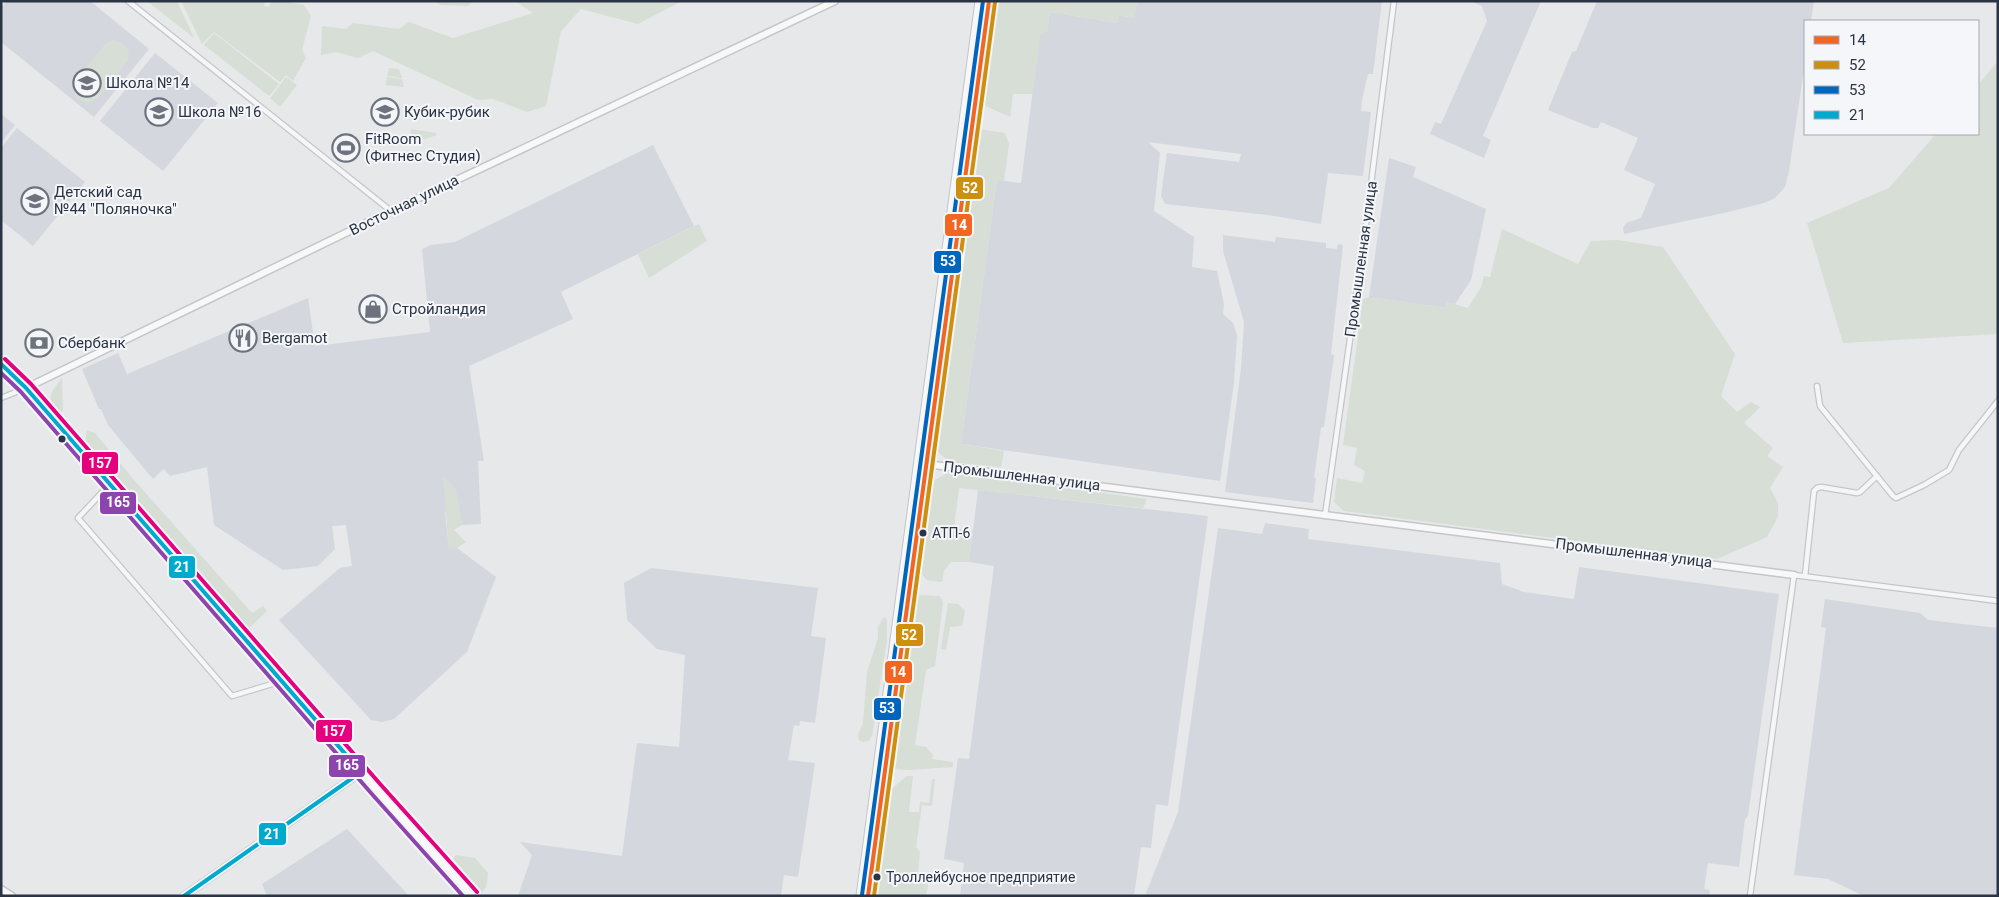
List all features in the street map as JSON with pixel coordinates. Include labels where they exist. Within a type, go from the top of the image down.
[{"type":"main road","name":"Восточная улица","points":[[26,388],[391,211],[835,1]]},
{"type":"main road","points":[[860,896],[979,1]]},
{"type":"main road","name":"Промышленная улица","points":[[868,896],[989,1]]},
{"type":"main road","points":[[963,124],[972,125]]},
{"type":"main road","points":[[934,336],[943,338]]},
{"type":"main road","points":[[1,364],[26,388],[361,772],[472,896]]},
{"type":"main road","points":[[917,462],[926,464]]},
{"type":"main road","name":"Промышленная улица","points":[[926,464],[1794,575]]},
{"type":"main road","points":[[924,482],[931,470],[941,465]]},
{"type":"main road","points":[[901,585],[910,586]]},
{"type":"main road","points":[[876,770],[885,771]]},
{"type":"main road","points":[[184,896],[361,772]]},
{"type":"main road","points":[[1,889],[12,896]]},
{"type":"street","points":[[128,1],[391,211]]},
{"type":"street","name":"Промышленная улица","points":[[1325,516],[1363,249],[1394,1]]},
{"type":"street","points":[[1818,386],[1820,406],[1896,498],[1949,470],[1959,450],[1998,401]]},
{"type":"street","name":"Восточная улица","points":[[1,398],[26,388]]},
{"type":"street","points":[[1805,576],[1814,491],[1822,487],[1857,493],[1877,476]]},
{"type":"street","points":[[110,484],[78,518],[232,696],[282,681]]},
{"type":"street","points":[[1750,896],[1794,575]]},
{"type":"street","name":"Промышленная улица","points":[[1794,575],[1998,602]]},
{"type":"shaded area","name":"Школа №14","points":[[7,1],[90,1],[149,49],[94,117],[1,42],[1,8]]},
{"type":"shaded area","points":[[147,1],[177,1],[194,38]]},
{"type":"shaded area","points":[[181,1],[265,1],[264,6],[269,7],[271,1],[283,1],[304,5],[311,16],[302,50],[306,58],[293,81],[286,75],[280,82],[214,32],[202,44]]},
{"type":"shaded area","points":[[433,1],[473,1],[468,6],[441,5]]},
{"type":"shaded area","points":[[515,1],[682,1],[638,24],[581,9],[561,31],[546,106],[527,112],[493,99],[478,100],[373,51],[358,58],[336,52],[321,55],[322,26],[346,29],[353,23],[399,29],[409,22],[453,38],[533,13]]},
{"type":"shaded area","points":[[982,1],[984,1],[969,119],[966,119]]},
{"type":"shaded area","points":[[1000,1],[1137,1],[1134,18],[1118,15],[1117,23],[1050,12],[1047,31],[1040,36],[1033,94],[1013,94],[1010,117],[979,103],[993,19]]},
{"type":"shaded area","points":[[1137,1],[1382,1],[1373,74],[1368,74],[1362,100],[1361,111],[1371,112],[1363,176],[1328,173],[1321,224],[1268,215],[1165,204],[1161,196],[1167,153],[1239,162],[1241,154],[1148,142],[1160,153],[1154,211],[1194,237],[1192,267],[1217,271],[1224,304],[1223,314],[1233,323],[1237,335],[1234,383],[1220,481],[961,444],[997,180],[1021,183],[1040,35],[1047,31],[1050,12],[1117,23],[1118,15],[1134,18]]},
{"type":"shaded area","points":[[1470,1],[1541,1],[1483,136],[1491,140],[1484,158],[1430,134],[1435,122],[1441,124],[1487,21],[1482,6]]},
{"type":"shaded area","points":[[1597,1],[1814,1],[1811,20],[1804,20],[1804,69],[1785,187],[1775,198],[1764,203],[1624,234],[1623,228],[1626,223],[1641,218],[1655,184],[1624,170],[1638,138],[1601,122],[1598,128],[1593,128],[1548,110],[1572,52],[1576,51]]},
{"type":"shaded area","points":[[214,33],[279,84],[269,96],[204,45]]},
{"type":"shaded area","points":[[113,40],[121,42],[126,46],[129,52],[128,60],[104,91],[94,100],[86,102],[78,99],[75,97],[75,81],[106,43]]},
{"type":"shaded area","name":"Школа №16","points":[[155,53],[218,103],[163,171],[100,121]]},
{"type":"shaded area","points":[[1998,61],[1998,334],[1843,343],[1807,223],[1889,188],[1935,135],[1979,135],[1979,84]]},
{"type":"shaded area","points":[[389,68],[399,69],[402,78],[387,76]]},
{"type":"shaded area","points":[[286,77],[297,85],[280,107],[270,98]]},
{"type":"shaded area","points":[[387,77],[402,79],[404,87],[386,85]]},
{"type":"shaded area","points":[[1,114],[15,125],[1,143]]},
{"type":"shaded area","name":"Детский сад №44 \"Поляночка\"","points":[[17,128],[85,182],[33,246],[1,220],[1,148]]},
{"type":"shaded area","points":[[411,129],[436,133],[437,135],[425,139],[410,137]]},
{"type":"shaded area","points":[[965,129],[967,129],[940,333],[937,333]]},
{"type":"shaded area","points":[[978,129],[1005,133],[1009,144],[1004,181],[997,180],[961,444],[1004,451],[1001,467],[949,462],[933,447]]},
{"type":"shaded area","points":[[391,135],[397,141],[391,147],[385,141]]},
{"type":"shaded area","points":[[653,145],[694,226],[561,292],[573,319],[469,366],[484,461],[478,461],[481,524],[462,525],[455,488],[445,513],[449,548],[457,548],[496,577],[467,652],[394,719],[382,722],[371,720],[279,620],[340,568],[352,566],[346,525],[332,526],[335,549],[318,566],[283,570],[214,525],[207,467],[170,476],[164,469],[153,479],[108,425],[82,369],[118,353],[127,374],[308,298],[315,346],[430,332],[422,249],[431,245],[455,242]]},
{"type":"shaded area","points":[[1389,158],[1416,167],[1413,177],[1486,209],[1471,280],[1455,304],[1447,302],[1446,308],[1369,297]]},
{"type":"shaded area","points":[[699,224],[707,241],[649,278],[638,254]]},
{"type":"shaded area","points":[[1502,229],[1578,264],[1591,241],[1617,240],[1663,247],[1735,354],[1721,396],[1737,412],[1751,402],[1760,407],[1744,423],[1773,448],[1767,456],[1783,467],[1770,488],[1778,503],[1778,517],[1767,537],[1717,559],[1344,511],[1334,502],[1337,478],[1362,483],[1365,471],[1354,465],[1357,448],[1343,445],[1363,299],[1369,297],[1446,308],[1447,302],[1468,308],[1481,287],[1484,276],[1490,277]]},
{"type":"shaded area","points":[[1223,235],[1275,242],[1276,237],[1326,243],[1326,248],[1337,249],[1338,244],[1343,245],[1331,354],[1334,355],[1324,427],[1321,428],[1314,478],[1316,478],[1313,503],[1225,492],[1241,368],[1244,322],[1223,251]]},
{"type":"shaded area","points":[[936,339],[939,339],[924,455],[921,455]]},
{"type":"shaded area","points":[[62,378],[63,409],[60,418],[52,407],[51,398],[54,389]]},
{"type":"shaded area","points":[[87,430],[95,433],[252,613],[263,606],[267,611],[248,629],[91,450],[85,442]]},
{"type":"shaded area","points":[[949,472],[1147,499],[1143,508],[959,488],[954,528],[973,531],[969,562],[951,562],[944,571],[942,582],[927,580],[916,567],[928,491],[935,480]]},
{"type":"shaded area","points":[[919,476],[922,476],[908,577],[905,576]]},
{"type":"shaded area","points":[[443,478],[453,485],[458,497],[462,525],[454,530],[466,542],[457,548],[449,549]]},
{"type":"shaded area","name":"АТП-6","points":[[978,490],[1208,516],[1168,806],[1156,804],[1151,848],[1141,847],[1134,896],[960,896],[964,863],[944,859],[958,758],[969,759],[994,566],[969,562]]},
{"type":"shaded area","points":[[1265,523],[1309,529],[1308,539],[1500,563],[1502,584],[1524,592],[1574,599],[1579,567],[1779,594],[1748,816],[1745,819],[1739,867],[1708,863],[1704,889],[1710,890],[1709,895],[1711,896],[1145,896],[1178,812],[1218,528],[1262,534]]},
{"type":"shaded area","points":[[651,568],[818,588],[811,636],[826,638],[815,723],[800,721],[799,726],[794,725],[788,760],[815,763],[798,877],[784,875],[781,896],[518,896],[532,855],[520,842],[622,856],[637,743],[679,747],[685,655],[657,649],[627,620],[624,583]]},
{"type":"shaded area","points":[[920,595],[940,596],[943,603],[935,666],[926,670],[915,745],[926,747],[933,755],[932,759],[953,762],[953,767],[911,770],[893,769],[914,605]]},
{"type":"shaded area","points":[[902,596],[906,596],[883,765],[880,765]]},
{"type":"shaded area","points":[[1825,599],[1920,613],[1928,620],[1998,628],[1998,896],[1864,896],[1828,879],[1794,875],[1826,628],[1821,627]]},
{"type":"shaded area","points":[[948,603],[958,604],[965,611],[962,626],[950,627],[946,650],[941,649]]},
{"type":"shaded area","points":[[885,617],[887,620],[887,640],[872,736],[869,741],[863,742],[859,740],[858,735],[863,723],[867,672],[878,638],[878,627]]},
{"type":"shaded area","points":[[907,776],[913,776],[909,812],[919,812],[920,802],[929,803],[932,779],[935,779],[932,806],[922,805],[916,847],[920,852],[918,872],[925,873],[929,879],[926,896],[873,896],[874,888],[879,884],[881,874],[878,868],[882,852],[888,792]]},
{"type":"shaded area","points":[[878,778],[881,778],[865,896],[862,896]]},
{"type":"shaded area","points":[[347,829],[409,896],[267,896],[262,884]]},
{"type":"shaded area","points":[[456,855],[475,858],[488,873],[487,884],[483,891],[480,893],[452,865],[452,860]]},
{"type":"transit line","name":"53","points":[[862,895],[983,1]]},
{"type":"transit line","name":"14","points":[[868,896],[989,1]]},
{"type":"transit line","name":"52","points":[[874,896],[995,2]]},
{"type":"transit line","name":"157","points":[[5,359],[31,384],[381,785],[477,892]]},
{"type":"transit line","name":"21","points":[[1,364],[26,388],[361,772]]},
{"type":"transit line","name":"165","points":[[1,373],[21,392],[463,896]]},
{"type":"transit line","name":"21","points":[[184,896],[361,772]]},
{"type":"place","name":"Школа №14","points":[[87,83]]},
{"type":"place","name":"Школа №16","points":[[159,112]]},
{"type":"place","name":"Кубик-рубик","points":[[385,112]]},
{"type":"place","name":"FitRoom (Фитнес Студия)","points":[[346,148]]},
{"type":"place","name":"Детский сад №44 \"Поляночка\"","points":[[35,201]]},
{"type":"place","name":"Стройландия","points":[[373,309]]},
{"type":"place","name":"Bergamot","points":[[243,338]]},
{"type":"place","name":"Сбербанк","points":[[39,343]]},
{"type":"place","name":"АТП-6","points":[[923,533]]},
{"type":"place","name":"Троллейбусное предприятие","points":[[877,877]]}]
